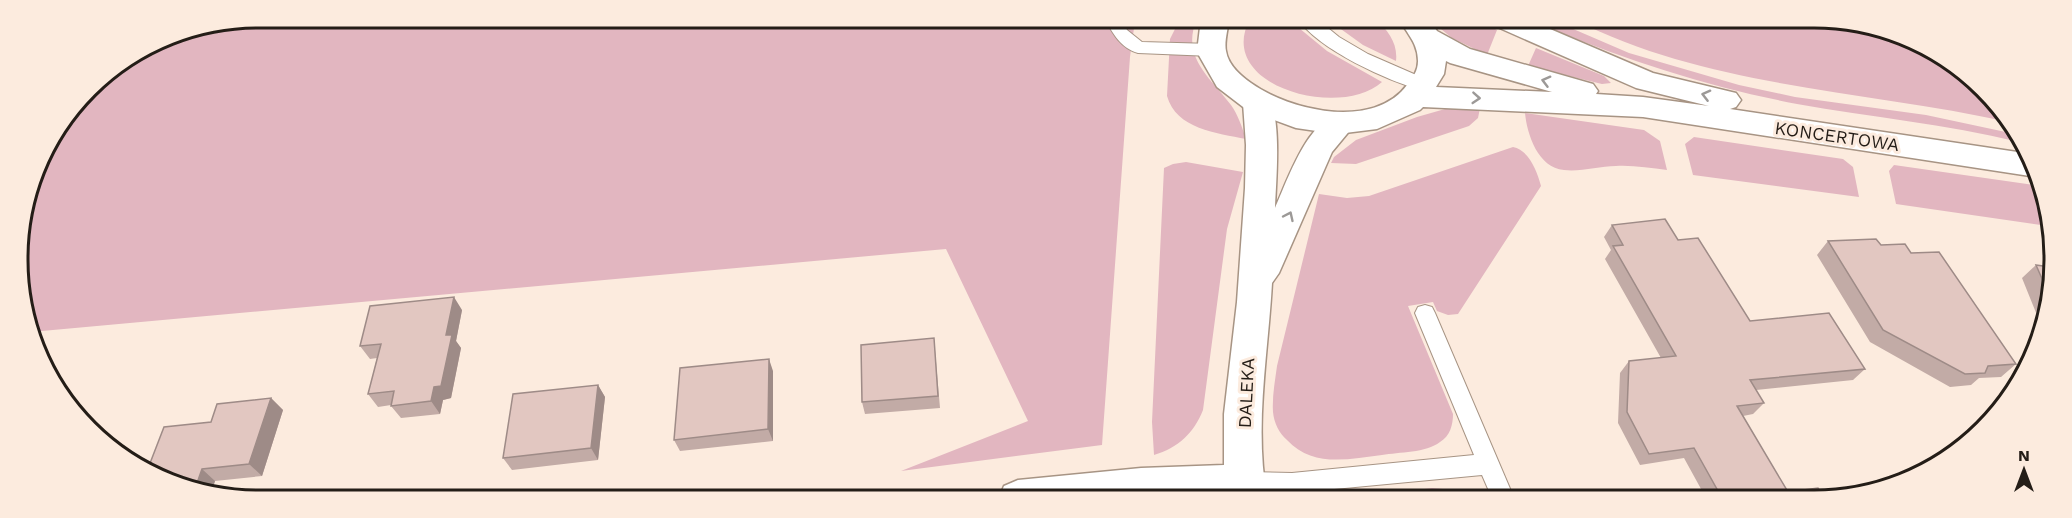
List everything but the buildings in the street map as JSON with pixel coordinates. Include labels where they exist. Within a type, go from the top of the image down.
[{"type":"street","points":[[1213,28],[1212,50],[1217,64],[1227,78],[1258,103],[1293,117],[1341,123],[1364,121],[1385,115],[1403,107],[1421,91],[1432,68],[1431,52],[1420,28]]},
{"type":"street","name":"KONCERTOWA","points":[[1420,28],[1460,56],[1643,107]]},
{"type":"street","points":[[1523,28],[1646,81],[1926,149]]},
{"type":"street","name":"KONCERTOWA","points":[[1421,91],[1643,107],[2023,164]]},
{"type":"street","name":"DALEKA","points":[[1246,490],[1243,397],[1255,289],[1262,157],[1258,103]]},
{"type":"street","name":"DALEKA","points":[[1255,289],[1319,146],[1341,123]]},
{"type":"street","points":[[1094,490],[1141,485],[1246,490]]},
{"type":"lane","points":[[1118,28],[1121,34],[1138,47],[1212,50]]},
{"type":"lane","points":[[1315,28],[1357,57],[1421,91]]},
{"type":"lane","points":[[1425,313],[1499,490]]},
{"type":"lane","points":[[1246,490],[1292,483],[1488,464]]},
{"type":"shaded area","points":[[259,28],[1134,28],[1102,445],[901,471],[1028,421],[946,249],[40,331],[30,289],[28,259],[30,229],[36,199],[52,157],[76,119],[96,96],[131,67],[157,52],[199,36],[229,30]]},
{"type":"shaded area","points":[[1176,28],[1194,28],[1192,45],[1195,56],[1207,76],[1233,109],[1246,139],[1199,128],[1179,116],[1172,107],[1167,96],[1170,39]]},
{"type":"shaded area","points":[[1248,28],[1299,28],[1327,51],[1382,82],[1363,93],[1339,98],[1312,96],[1287,90],[1265,78],[1250,62],[1244,43]]},
{"type":"shaded area","points":[[1339,28],[1384,28],[1395,49],[1396,61],[1363,45]]},
{"type":"shaded area","points":[[1440,28],[1493,28],[1497,30],[1487,55],[1452,38]]},
{"type":"shaded area","points":[[1571,28],[1629,53],[1739,85],[1795,97],[1926,115],[2006,132],[2011,140],[1936,125],[1766,98],[1673,73],[1552,29]]},
{"type":"shaded area","points":[[1593,28],[1813,28],[1843,30],[1873,36],[1915,52],[1941,67],[1976,96],[1996,119],[1733,74],[1626,43]]},
{"type":"shaded area","points":[[1536,48],[1604,76],[1611,83],[1602,84],[1528,66]]},
{"type":"shaded area","points":[[1480,108],[1478,118],[1469,126],[1356,164],[1331,163],[1334,157],[1356,140],[1417,117],[1445,109]]},
{"type":"shaded area","points":[[1525,113],[1644,130],[1660,141],[1667,170],[1628,166],[1583,170],[1555,168],[1541,157],[1531,140]]},
{"type":"shaded area","points":[[1694,137],[1843,159],[1853,167],[1859,197],[1693,175],[1685,144]]},
{"type":"shaded area","points":[[1513,147],[1524,152],[1528,157],[1535,168],[1541,186],[1458,314],[1448,315],[1437,311],[1433,302],[1408,306],[1453,414],[1449,433],[1434,446],[1420,450],[1344,459],[1320,458],[1297,449],[1279,431],[1273,412],[1273,395],[1277,366],[1319,194],[1347,198],[1369,196]]},
{"type":"shaded area","points":[[1186,162],[1243,172],[1227,229],[1203,410],[1190,433],[1178,444],[1154,455],[1152,422],[1164,168]]},
{"type":"shaded area","points":[[1894,165],[2031,185],[2041,225],[1896,204],[1889,171]]},
{"type":"shaded area","points":[[1432,488],[1454,490],[1416,490]]}]
